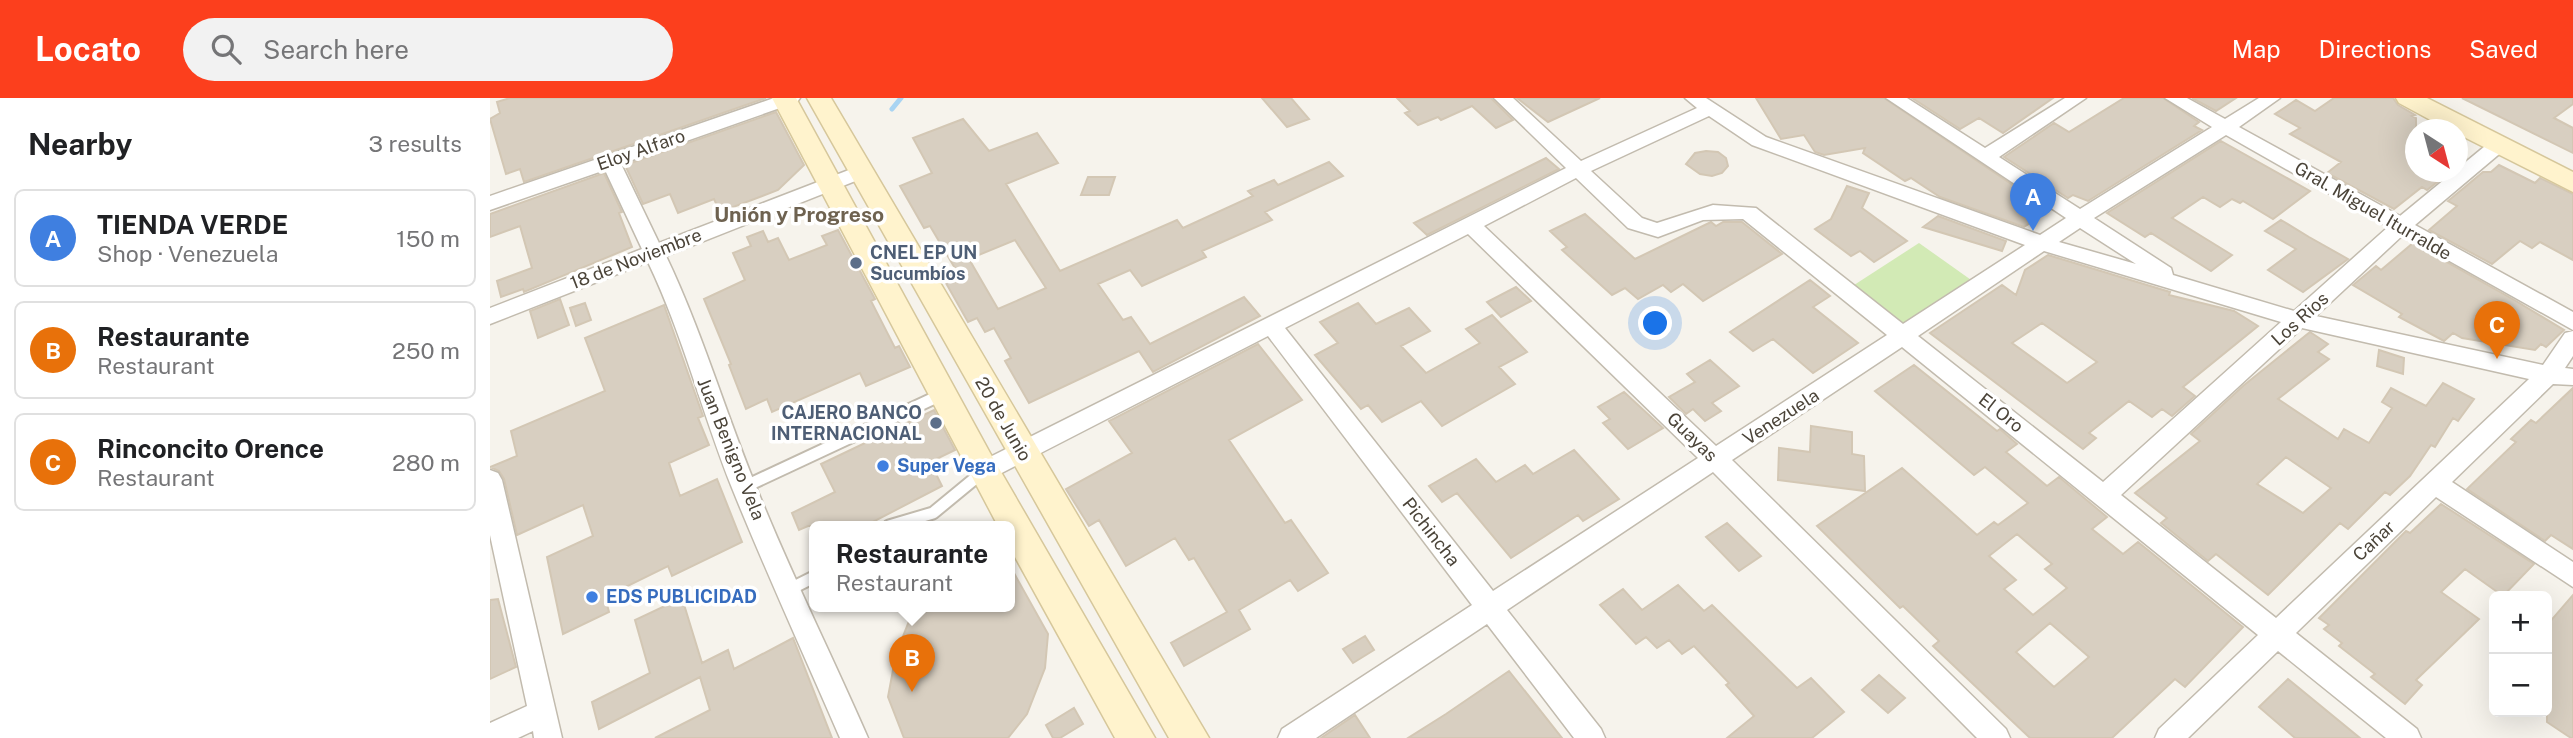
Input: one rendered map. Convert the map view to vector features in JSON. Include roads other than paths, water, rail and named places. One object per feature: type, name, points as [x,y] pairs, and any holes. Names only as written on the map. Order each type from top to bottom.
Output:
[{"type":"street","name":"20 de Junio","points":[[818,98],[1190,738]]},
{"type":"street","points":[[1503,98],[1577,170]]},
{"type":"street","points":[[1895,98],[2082,217],[2181,285]]},
{"type":"street","points":[[1985,156],[2077,98]]},
{"type":"street","name":"Gral. Miguel Iturralde","points":[[2174,98],[2573,322]]},
{"type":"street","name":"Venezuela","points":[[1292,738],[2082,217],[2271,98]]},
{"type":"street","points":[[2408,98],[2573,183]]},
{"type":"street","points":[[2444,98],[2573,163]]},
{"type":"street","points":[[787,99],[828,183],[1012,521]]},
{"type":"street","name":"Eloy Alfaro","points":[[490,203],[787,99]]},
{"type":"street","points":[[984,471],[1023,454],[1701,104],[1759,141],[2043,244],[2299,320],[2548,375],[2573,377]]},
{"type":"street","name":"Los Rios","points":[[2105,495],[2400,227],[2497,146]]},
{"type":"street","name":"Juan Benigno Vela","points":[[610,161],[681,309],[697,363],[744,487],[854,738]]},
{"type":"street","name":"El Oro","points":[[1577,170],[1635,223],[1658,230],[1702,211],[1734,209],[1749,213],[2407,738]]},
{"type":"street","name":"18 de Noviembre","points":[[490,316],[861,172]]},
{"type":"street","name":"Guayas","points":[[1470,224],[1716,460],[1996,738]]},
{"type":"street","name":"Pichincha","points":[[1272,326],[1591,738]]},
{"type":"street","name":"Cañar","points":[[2169,738],[2548,375],[2573,339]]},
{"type":"street","points":[[490,480],[545,725],[490,737]]},
{"type":"street","points":[[2436,484],[2573,576]]},
{"type":"street","points":[[1015,525],[1136,738]]},
{"type":"lane","points":[[744,487],[943,394]]},
{"type":"lane","points":[[906,521],[933,513],[984,471]]},
{"type":"lane","points":[[930,521],[933,513]]},
{"type":"lane","points":[[790,589],[809,580]]},
{"type":"waterway","points":[[892,109],[901,98]]},
{"type":"place","name":"TIENDA VERDE","points":[[2033,231]]},
{"type":"place","name":"CNEL EP UN Sucumbíos","points":[[856,263]]},
{"type":"place","name":"Rinconcito Orence","points":[[2497,359]]},
{"type":"place","name":"CAJERO BANCO INTERNACIONAL","points":[[936,423]]},
{"type":"place","name":"Super Vega","points":[[883,466]]},
{"type":"place","name":"EDS PUBLICIDAD","points":[[592,597]]},
{"type":"place","name":"Restaurante","points":[[912,692]]},
{"type":"district","name":"Unión y Progreso","points":[[799,215]]}]
